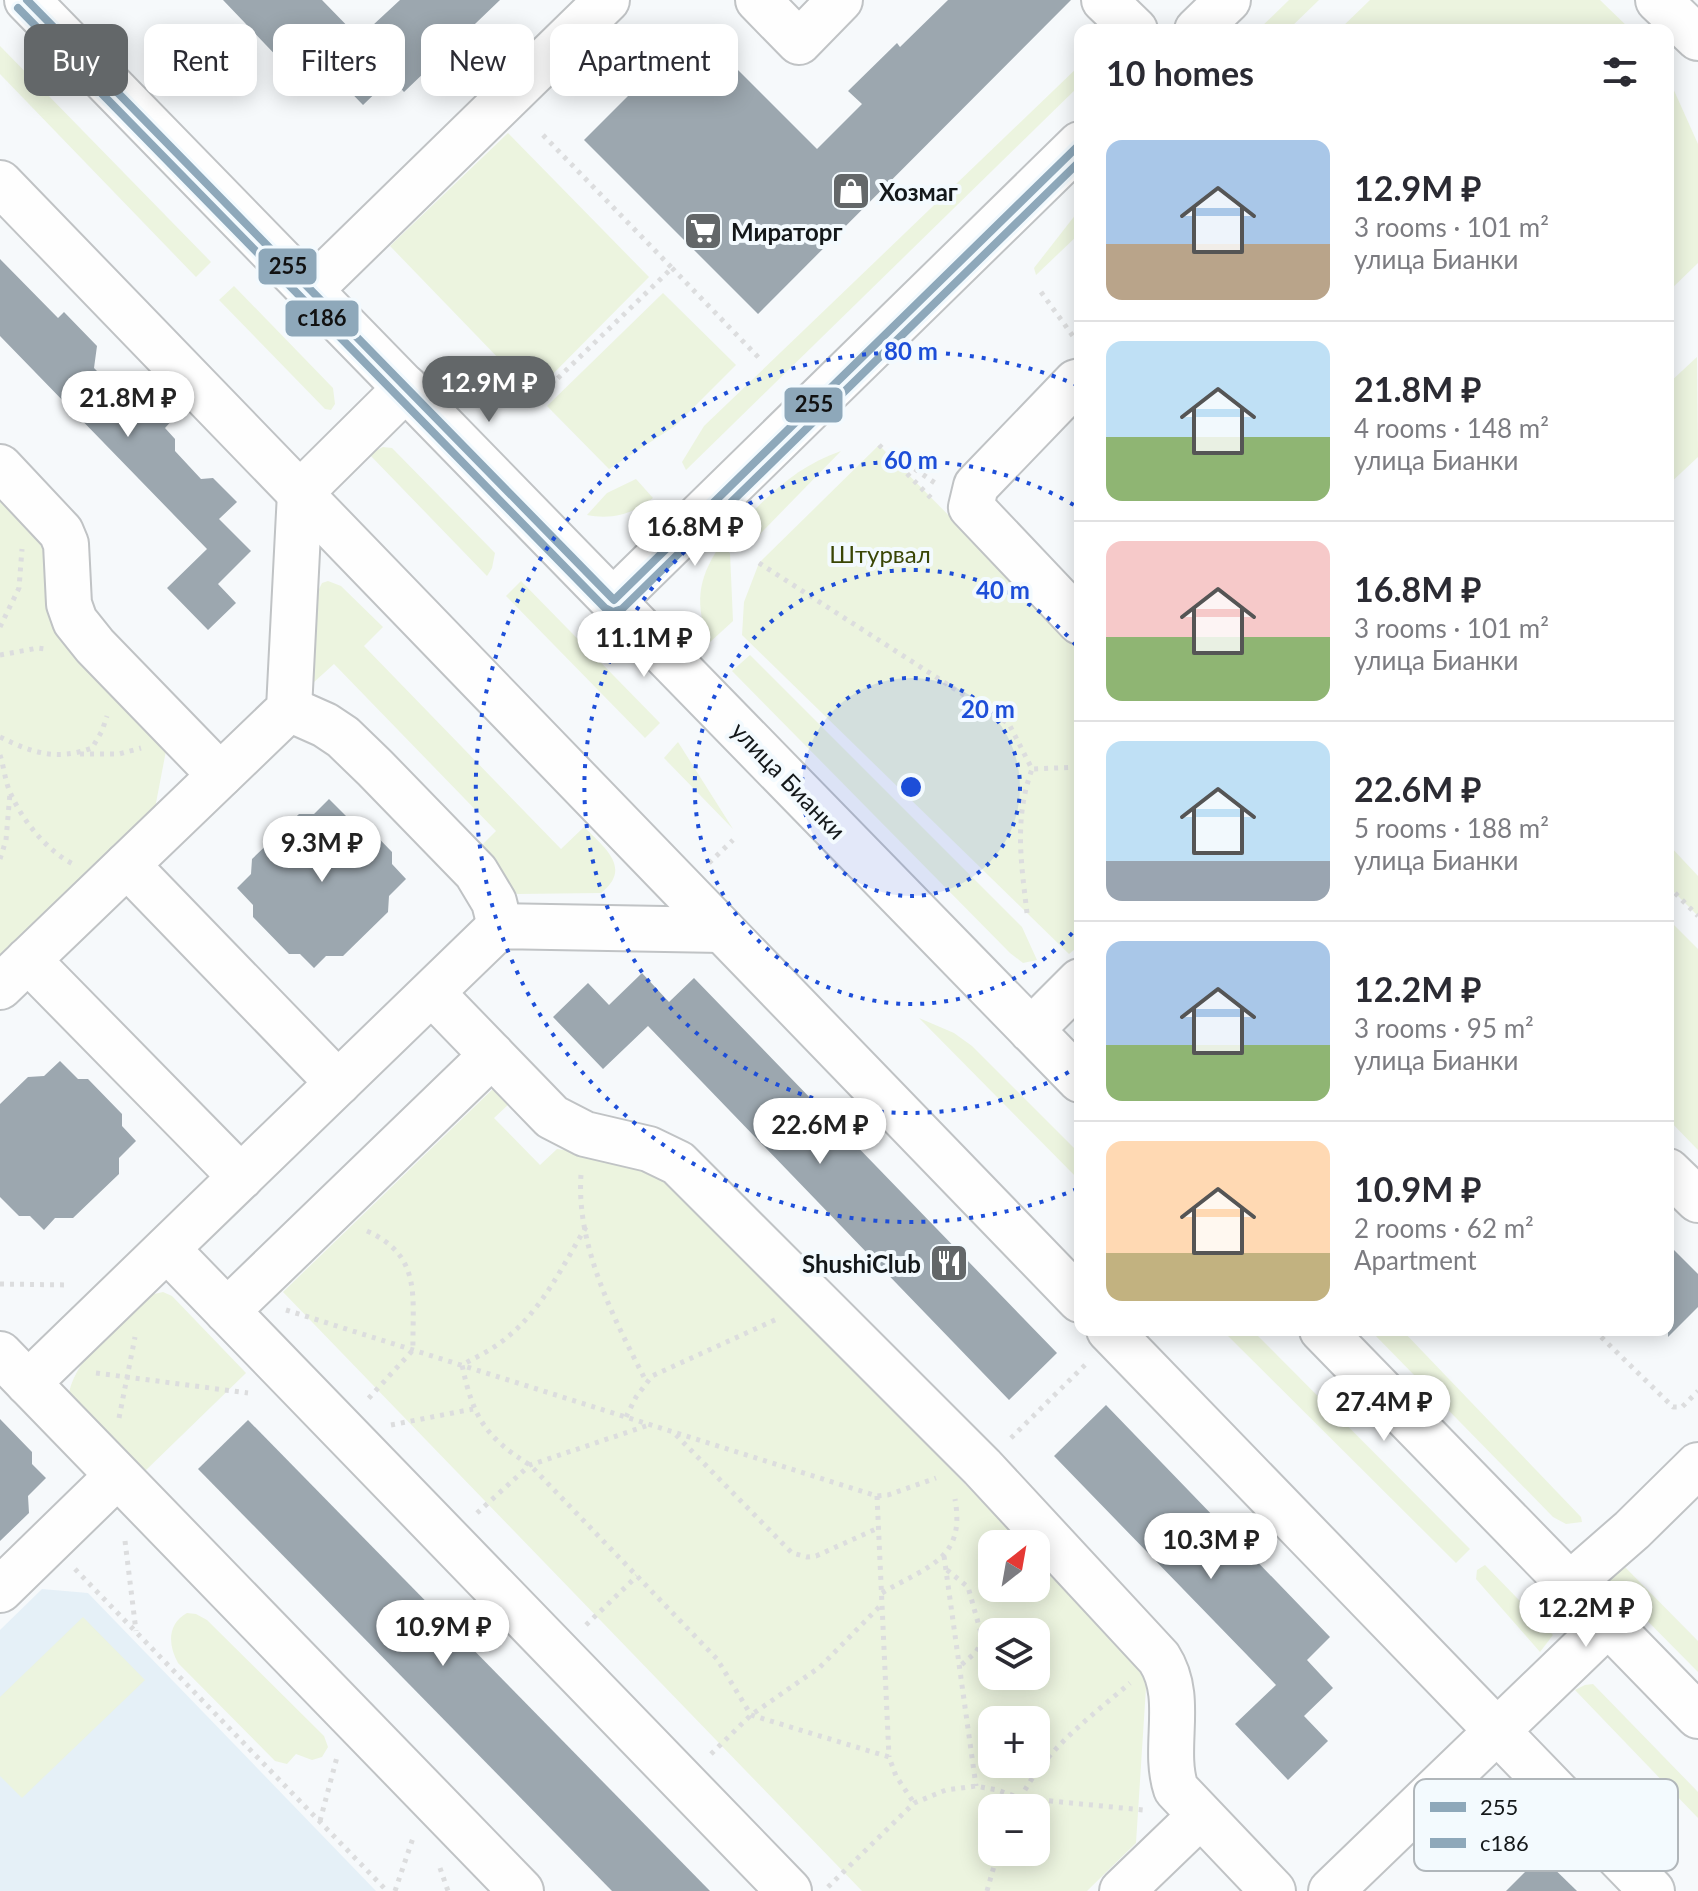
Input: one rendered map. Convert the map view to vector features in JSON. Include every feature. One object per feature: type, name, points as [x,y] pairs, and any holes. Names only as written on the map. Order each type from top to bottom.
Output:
[{"type":"street","name":"улица Бианки","points":[[27,0],[1074,1074]]},
{"type":"street","points":[[310,290],[607,0]]},
{"type":"street","points":[[758,0],[799,42],[840,0]]},
{"type":"street","points":[[1104,0],[1129,24]]},
{"type":"street","points":[[1203,24],[1228,0]]},
{"type":"street","points":[[1658,0],[1698,38]]},
{"type":"street","points":[[614,600],[1074,150]]},
{"type":"street","points":[[0,183],[1074,1294]]},
{"type":"street","points":[[1074,384],[976,486],[971,507],[1074,616]]},
{"type":"street","points":[[241,1177],[14,974],[289,709],[300,493],[406,388]]},
{"type":"street","points":[[0,467],[61,532],[66,544],[67,589],[75,621],[95,646],[220,775]]},
{"type":"street","points":[[289,709],[308,716],[343,737],[375,768],[476,872],[494,902],[500,926]]},
{"type":"street","points":[[121,870],[338,1083]]},
{"type":"street","points":[[521,1891],[14,1368],[167,1249],[500,926],[722,930]]},
{"type":"street","points":[[1031,1030],[1074,987]]},
{"type":"street","points":[[432,993],[552,1117],[585,1134],[649,1149],[678,1163],[816,1301],[968,1478],[1159,1658],[1170,1680],[1173,1697],[1173,1780],[1184,1800],[1273,1891]]},
{"type":"street","points":[[227,1311],[492,1055]]},
{"type":"street","points":[[1674,1177],[1698,1200]]},
{"type":"street","points":[[167,1249],[789,1891]]},
{"type":"street","points":[[1122,1336],[1544,1779]]},
{"type":"street","points":[[1328,1336],[1698,1716]]},
{"type":"street","points":[[1569,1585],[1632,1530],[1698,1465]]},
{"type":"street","points":[[0,1590],[117,1476]]},
{"type":"street","points":[[1447,1779],[1608,1624]]},
{"type":"street","points":[[1331,1891],[1414,1811]]},
{"type":"street","points":[[1122,1891],[1200,1816]]},
{"type":"street","points":[[1633,1871],[1652,1891]]},
{"type":"path","points":[[542,134],[761,360]]},
{"type":"path","points":[[529,406],[672,268]]},
{"type":"path","points":[[1041,292],[1074,338]]},
{"type":"path","points":[[879,445],[971,507]]},
{"type":"path","points":[[0,627],[19,588],[22,546],[40,509]]},
{"type":"path","points":[[759,563],[1009,724],[1032,769],[1023,795],[1019,839],[1027,913]]},
{"type":"path","points":[[0,655],[49,649]]},
{"type":"path","points":[[75,754],[92,748],[102,731],[108,705]]},
{"type":"path","points":[[0,737],[39,753],[60,756],[119,754],[179,732]]},
{"type":"path","points":[[0,755],[10,792],[49,848],[82,869],[121,870]]},
{"type":"path","points":[[1032,769],[1074,767]]},
{"type":"path","points":[[0,859],[6,840],[10,792]]},
{"type":"path","points":[[1674,892],[1698,916]]},
{"type":"path","points":[[585,1134],[581,1183],[586,1227],[600,1280],[619,1329],[646,1381]]},
{"type":"path","points":[[324,1217],[387,1241],[403,1257],[410,1273],[413,1350]]},
{"type":"path","points":[[462,1365],[504,1340],[526,1320],[544,1298],[586,1227]]},
{"type":"path","points":[[0,1284],[79,1286]]},
{"type":"path","points":[[626,1417],[646,1381],[662,1371],[816,1301]]},
{"type":"path","points":[[277,1307],[877,1496],[938,1478]]},
{"type":"path","points":[[117,1428],[137,1324]]},
{"type":"path","points":[[881,1593],[944,1556],[958,1533],[958,1517],[968,1478],[1120,1336]]},
{"type":"path","points":[[1600,1336],[1673,1407],[1682,1407],[1698,1391]]},
{"type":"path","points":[[462,1365],[473,1409],[491,1436],[530,1465],[717,1659],[751,1715],[889,1757]]},
{"type":"path","points":[[84,1371],[258,1394]]},
{"type":"path","points":[[347,1434],[473,1409]]},
{"type":"path","points":[[530,1465],[649,1425]]},
{"type":"path","points":[[674,1433],[792,1553],[816,1556],[878,1528]]},
{"type":"path","points":[[117,1476],[136,1632]]},
{"type":"path","points":[[877,1496],[889,1757],[896,1776],[914,1803]]},
{"type":"path","points":[[50,1542],[387,1891]]},
{"type":"path","points":[[944,1556],[976,1786]]},
{"type":"path","points":[[946,1569],[968,1587],[981,1633],[976,1652],[959,1667]]},
{"type":"path","points":[[751,1715],[820,1667],[882,1604]]},
{"type":"path","points":[[1023,1794],[1061,1742],[1159,1658]]},
{"type":"path","points":[[320,1821],[349,1714]]},
{"type":"path","points":[[824,1891],[914,1803],[946,1790],[976,1786],[1005,1794]]},
{"type":"path","points":[[1050,1801],[1200,1816]]},
{"type":"path","points":[[395,1891],[417,1828]]},
{"type":"path","points":[[987,1891],[994,1866]]},
{"type":"shaded area","points":[[42,1589],[88,1593],[376,1891],[0,1891],[0,1630]]},
{"type":"green space","points":[[1289,0],[1319,0],[1294,24],[1264,24]]},
{"type":"green space","points":[[1370,0],[1600,0],[1625,24],[1345,24]]},
{"type":"green space","points":[[0,46],[24,71],[24,96],[49,96],[211,262],[196,277],[0,74]]},
{"type":"green space","points":[[1074,71],[1074,91],[686,470],[682,462],[704,426]]},
{"type":"green space","points":[[1674,90],[1698,144],[1698,263],[1674,286]]},
{"type":"green space","points":[[508,133],[649,277],[533,394],[390,246]]},
{"type":"green space","points":[[1074,217],[1074,239],[1036,275],[1034,268]]},
{"type":"green space","points":[[234,286],[333,388],[335,404],[331,410],[325,409],[219,300]]},
{"type":"green space","points":[[663,293],[736,365],[675,426],[609,469],[547,406]]},
{"type":"green space","points":[[1697,357],[1698,457],[1674,479],[1674,378]]},
{"type":"green space","name":"Штурвал","points":[[879,445],[1074,642],[1074,950],[1069,954],[742,635],[744,602],[759,563]]},
{"type":"green space","points":[[383,447],[392,448],[495,553],[487,576],[369,454]]},
{"type":"green space","points":[[841,451],[759,535],[742,523],[787,480]]},
{"type":"green space","points":[[636,479],[653,498],[646,504],[613,516],[587,515],[607,493]]},
{"type":"green space","points":[[0,483],[51,535],[53,604],[169,735],[152,824],[0,977]]},
{"type":"green space","points":[[719,547],[730,553],[733,621],[709,643],[700,593],[706,571]]},
{"type":"green space","points":[[328,581],[341,586],[383,627],[364,646],[561,849],[584,827],[607,850],[615,866],[615,875],[601,893],[517,894],[476,851],[496,831],[334,664],[313,683],[316,595],[322,583]]},
{"type":"green space","points":[[521,581],[660,723],[645,738],[506,596]]},
{"type":"green space","points":[[750,655],[1022,927],[1037,960],[1023,963],[1010,953],[732,671]]},
{"type":"green space","points":[[678,742],[733,829],[664,758]]},
{"type":"green space","points":[[1674,850],[1698,876],[1698,916],[1674,892]]},
{"type":"green space","points":[[1674,925],[1698,949],[1698,1150],[1674,1125]]},
{"type":"green space","points":[[919,1018],[954,1033],[972,1046],[1074,1148],[1074,1175]]},
{"type":"green space","points":[[496,1086],[511,1102],[494,1118],[540,1165],[557,1149],[654,1163],[1009,1530],[978,1530],[978,1602],[1050,1602],[1050,1572],[1147,1672],[1136,1843],[1087,1891],[862,1891],[283,1292]]},
{"type":"green space","points":[[163,1292],[172,1296],[246,1373],[145,1471],[69,1393],[81,1365],[102,1340],[150,1295]]},
{"type":"green space","points":[[1228,1336],[1258,1336],[1470,1549],[1456,1563]]},
{"type":"green space","points":[[1376,1336],[1408,1336],[1581,1517],[1582,1522],[1566,1524],[1553,1517]]},
{"type":"green space","points":[[1615,1557],[1698,1641],[1698,1672],[1606,1579]]},
{"type":"green space","points":[[1485,1565],[1553,1635],[1540,1652],[1476,1579],[1477,1570]]},
{"type":"green space","points":[[187,1613],[207,1620],[324,1736],[328,1747],[322,1757],[312,1760],[296,1754],[287,1764],[275,1761],[178,1663],[172,1649],[171,1635],[176,1623]]},
{"type":"green space","points":[[83,1617],[145,1680],[22,1798],[0,1776],[0,1697]]},
{"type":"green space","points":[[1593,1684],[1698,1792],[1698,1818],[1678,1797],[1678,1779],[1661,1779],[1575,1690]]},
{"type":"building","points":[[223,0],[322,0],[345,24],[273,24],[273,52],[257,36],[257,24],[246,24]]},
{"type":"building","points":[[400,0],[500,0],[475,24],[421,24],[421,76],[405,91],[405,24],[374,24]]},
{"type":"building","points":[[948,0],[1071,0],[758,314],[584,140],[628,96],[738,96],[738,70],[817,149],[862,104],[848,91],[897,43],[900,47]]},
{"type":"building","points":[[354,96],[372,96],[363,105]]},
{"type":"building","points":[[0,259],[58,318],[64,312],[97,346],[94,368],[113,387],[124,386],[136,399],[147,388],[175,417],[165,428],[175,439],[175,451],[201,479],[213,478],[237,502],[219,519],[251,551],[218,584],[236,603],[208,630],[167,588],[207,549],[0,336]]},
{"type":"building","points":[[329,799],[347,817],[358,817],[392,852],[392,864],[406,879],[389,896],[388,912],[343,956],[326,956],[314,968],[300,954],[289,954],[253,917],[253,905],[237,888],[251,874],[252,859],[299,814],[314,814]]},
{"type":"building","points":[[642,973],[669,1002],[694,978],[1057,1353],[1009,1400],[648,1026],[603,1069],[553,1017],[588,983],[609,1005]]},
{"type":"building","points":[[60,1061],[78,1079],[88,1079],[122,1114],[122,1126],[136,1141],[119,1158],[119,1174],[73,1218],[55,1218],[44,1230],[30,1216],[19,1216],[0,1197],[0,1104],[28,1077],[44,1076]]},
{"type":"building","points":[[1674,1250],[1698,1274],[1698,1307],[1674,1331]]},
{"type":"building","points":[[1106,1405],[1330,1637],[1307,1660],[1333,1688],[1304,1716],[1328,1741],[1288,1780],[1235,1724],[1276,1685],[1054,1456]]},
{"type":"building","points":[[0,1419],[32,1452],[32,1464],[46,1478],[28,1496],[29,1513],[0,1541]]},
{"type":"building","points":[[248,1420],[710,1891],[612,1891],[198,1469]]},
{"type":"building","points":[[1526,1871],[1556,1871],[1577,1891],[1506,1891]]},
{"type":"transit line","name":"255","points":[[27,0],[614,600],[1074,150]]},
{"type":"transit line","name":"с186","points":[[18,8],[605,608],[613,612],[622,609],[1074,167]]},
{"type":"place","name":"Хозмаг","points":[[851,191]]},
{"type":"place","name":"Мираторг","points":[[703,231]]},
{"type":"place","name":"ShushiClub","points":[[949,1263]]}]
